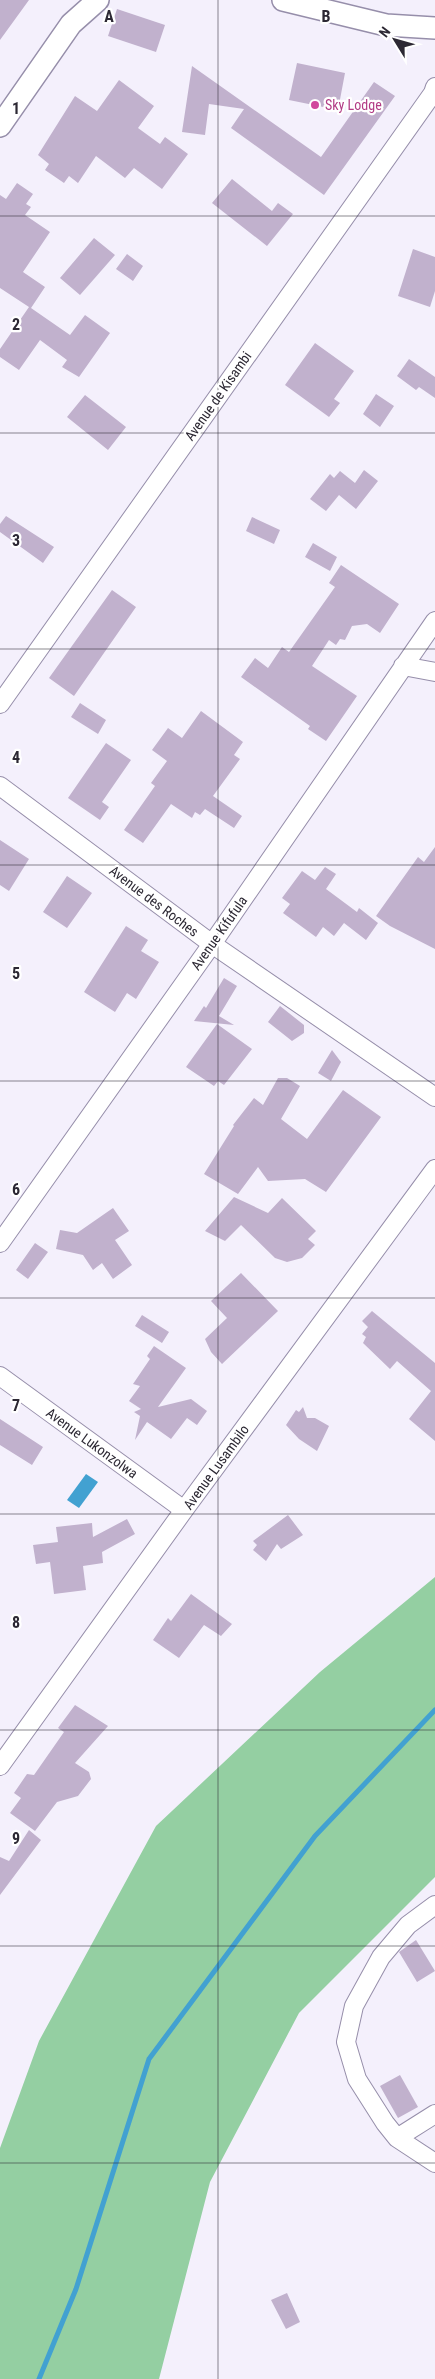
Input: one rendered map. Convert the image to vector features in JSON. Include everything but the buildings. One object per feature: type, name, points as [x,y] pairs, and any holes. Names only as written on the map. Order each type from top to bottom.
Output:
[{"type":"street","points":[[0,126],[71,24],[98,0]]},
{"type":"street","points":[[283,0],[386,24],[435,28]]},
{"type":"street","name":"Avenue de Kisambi","points":[[0,704],[433,93],[435,87]]},
{"type":"street","name":"Avenue Kifufula","points":[[0,1243],[212,944],[435,621]]},
{"type":"street","points":[[403,666],[435,672]]},
{"type":"street","name":"Avenue des Roches","points":[[0,786],[212,944],[435,1097]]},
{"type":"street","name":"Avenue Lusambilo","points":[[0,1766],[184,1510],[435,1169]]},
{"type":"street","name":"Avenue Lukonzolwa","points":[[0,1376],[184,1510]]},
{"type":"street","points":[[435,1905],[408,1925],[381,1957],[354,2006],[346,2042],[357,2079],[397,2138],[435,2163]]},
{"type":"street","points":[[397,2138],[435,2114]]},
{"type":"green space","points":[[435,1577],[435,1877],[299,2013],[210,2182],[159,2379],[0,2379],[0,2148],[39,2041],[156,1826],[320,1672]]},
{"type":"water","points":[[86,1474],[98,1482],[79,1508],[67,1500]]},
{"type":"waterway","points":[[39,2379],[76,2289],[149,2059],[315,1836],[435,1710]]},
{"type":"place","name":"Sky Lodge","points":[[315,105]]}]
